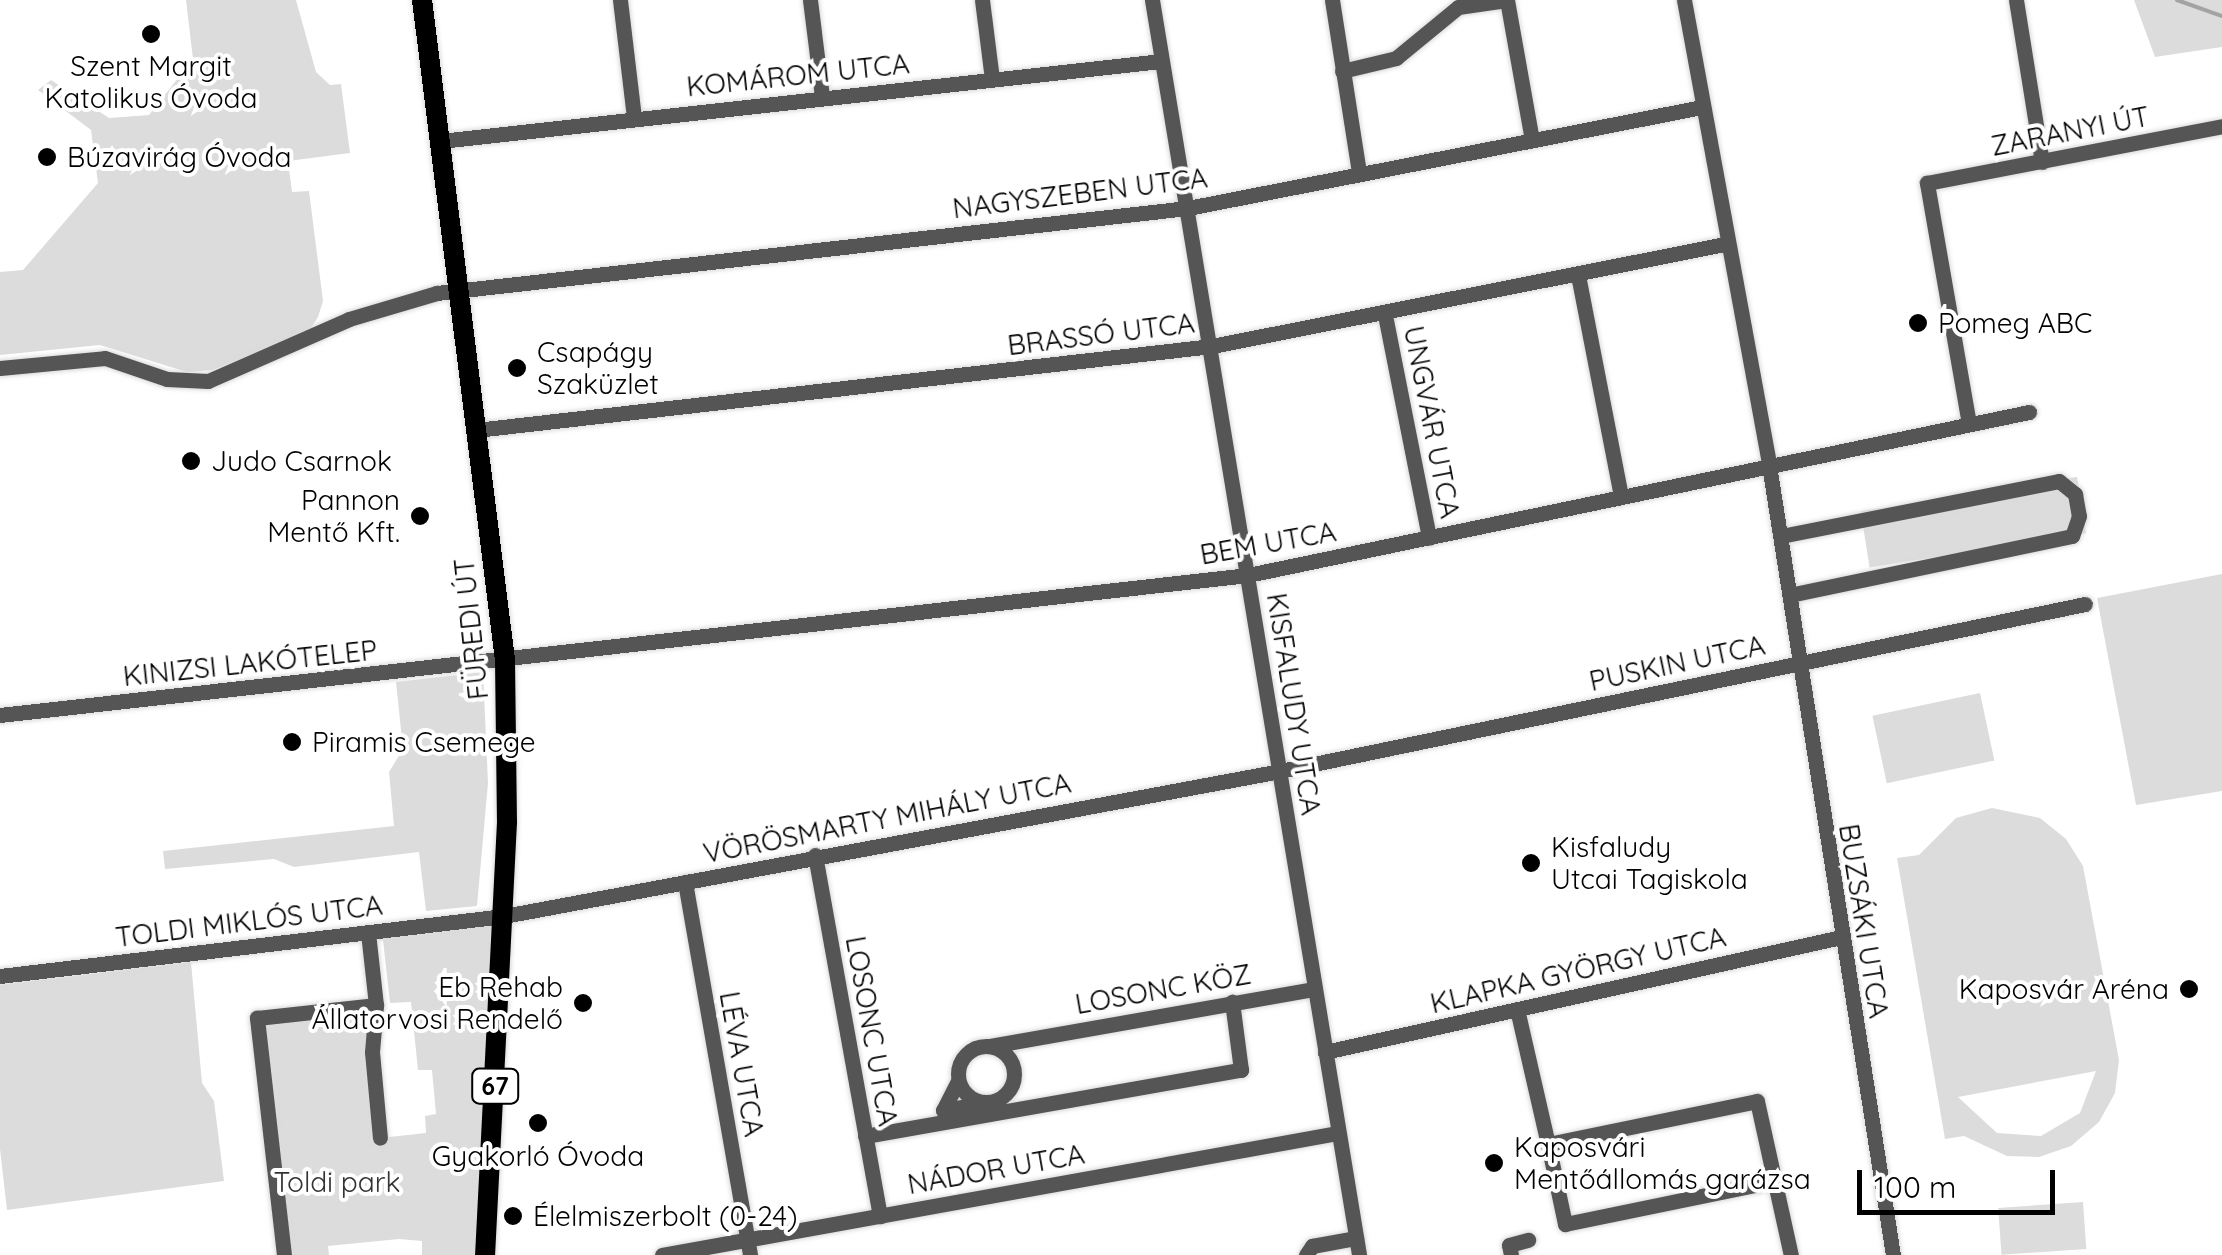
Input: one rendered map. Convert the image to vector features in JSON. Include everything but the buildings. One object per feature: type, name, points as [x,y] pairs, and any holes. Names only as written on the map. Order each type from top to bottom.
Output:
[{"type":"main road","name":"FÜREDI ÚT","points":[[422,0],[505,660],[504,916],[485,1255]]},
{"type":"street","points":[[620,0],[634,118]]},
{"type":"street","points":[[810,0],[822,97]]},
{"type":"street","points":[[982,0],[992,79]]},
{"type":"street","name":"KISFALUDY UTCA","points":[[1152,0],[1358,1246]]},
{"type":"street","points":[[1332,0],[1359,172]]},
{"type":"street","points":[[1342,70],[1396,58],[1458,8],[1508,0],[1532,140]]},
{"type":"street","name":"BUZSÁKI UTCA","points":[[1684,0],[1781,536],[1893,1255]]},
{"type":"street","points":[[2016,0],[2042,162]]},
{"type":"street","name":"KOMÁROM UTCA","points":[[441,141],[1161,62]]},
{"type":"street","name":"NAGYSZEBEN UTCA","points":[[458,290],[1188,208],[1702,108]]},
{"type":"street","name":"ZARANYI ÚT","points":[[1969,424],[1927,183],[2222,126]]},
{"type":"street","name":"BRASSÓ UTCA","points":[[476,430],[1212,346],[1385,315],[1726,244]]},
{"type":"street","points":[[1578,275],[1622,496]]},
{"type":"street","points":[[0,368],[105,358],[167,379],[208,380],[396,302],[458,290]]},
{"type":"street","name":"UNGVÁR UTCA","points":[[1385,315],[1429,538]]},
{"type":"street","name":"BEM UTCA","points":[[505,660],[1248,575],[2029,412]]},
{"type":"street","points":[[1781,536],[2059,480],[2075,494],[2080,516],[2072,536],[1790,595]]},
{"type":"street","name":"PUSKIN UTCA","points":[[1280,771],[2085,604]]},
{"type":"street","name":"KINIZSI LAKÓTELEP","points":[[0,715],[505,660]]},
{"type":"street","name":"VÖRÖSMARTY MIHÁLY UTCA","points":[[504,916],[1280,771]]},
{"type":"street","name":"LOSONC UTCA","points":[[815,855],[880,1216]]},
{"type":"street","name":"LÉVA UTCA","points":[[685,882],[748,1247]]},
{"type":"street","name":"TOLDI MIKLÓS UTCA","points":[[0,976],[504,916]]},
{"type":"street","points":[[368,933],[376,1005],[372,1052],[380,1138]]},
{"type":"street","name":"KLAPKA GYÖRGY UTCA","points":[[1325,1052],[1841,938]]},
{"type":"street","name":"LOSONC KÖZ","points":[[990,1046],[1314,989]]},
{"type":"street","points":[[942,1118],[1017,1096],[1242,1070],[1232,1002]]},
{"type":"street","points":[[284,1255],[258,1018],[376,1005]]},
{"type":"street","points":[[1517,1009],[1565,1224],[1774,1181]]},
{"type":"street","points":[[1017,1096],[1012,1062],[1020,1039]]},
{"type":"street","points":[[942,1118],[966,1054],[990,1046],[1012,1062]]},
{"type":"street","points":[[958,1081],[968,1097],[991,1102]]},
{"type":"street","points":[[865,1136],[1017,1096]]},
{"type":"street","points":[[1548,1144],[1757,1101],[1791,1255]]},
{"type":"street","name":"NÁDOR UTCA","points":[[662,1255],[748,1247],[880,1216],[1338,1133]]},
{"type":"street","points":[[1511,1255],[1509,1245],[1528,1240]]},
{"type":"street","points":[[1306,1255],[1312,1246],[1358,1246]]},
{"type":"green space","points":[[186,0],[296,0],[316,72],[330,85],[341,84],[350,153],[288,161],[292,192],[309,191],[323,301],[318,317],[309,331],[213,370],[187,372],[100,345],[0,355],[0,272],[23,270],[98,183],[91,130],[38,90],[51,80],[109,118],[149,115],[193,59]]},
{"type":"green space","points":[[2134,0],[2222,0],[2222,47],[2155,57]]},
{"type":"green space","points":[[2077,477],[2086,533],[1870,568],[1861,511]]},
{"type":"green space","points":[[2222,574],[2222,791],[2136,805],[2097,598]]},
{"type":"green space","points":[[483,672],[488,783],[477,906],[426,911],[419,852],[294,867],[274,859],[165,869],[163,851],[394,826],[389,772],[403,749],[396,682]]},
{"type":"green space","points":[[1980,693],[1994,760],[1887,783],[1872,716]]},
{"type":"green space","points":[[1992,808],[2040,818],[2066,839],[2083,866],[2119,1060],[2115,1093],[2099,1122],[2071,1146],[2039,1157],[2007,1156],[1964,1136],[1945,1139],[1897,858],[1919,855],[1956,818]],"holes":[[[2096,1071],[2080,1113],[2041,1136],[1997,1133],[1958,1097]]]},
{"type":"green space","name":"Toldi park","points":[[504,916],[485,1255],[422,1255],[422,1241],[399,1239],[328,1246],[329,1255],[284,1255],[257,1018],[376,1005],[381,1138],[426,1133],[425,1116],[436,1114],[432,1070],[418,1070],[411,1002],[390,1003],[382,931]]},
{"type":"green space","points":[[191,962],[202,1083],[214,1101],[224,1181],[7,1210],[0,1149],[0,985]]},
{"type":"green space","points":[[2083,1202],[2086,1249],[2001,1255],[1998,1208]]},
{"type":"waterway","points":[[2177,0],[2222,16]]},
{"type":"place","name":"Szent Margit Katolikus Óvoda","points":[[151,34]]},
{"type":"place","name":"Búzavirág Óvoda","points":[[47,157]]},
{"type":"place","name":"Pomeg ABC","points":[[1918,323]]},
{"type":"place","name":"Csapágy Szaküzlet","points":[[517,368]]},
{"type":"place","name":"Judo Csarnok","points":[[191,461]]},
{"type":"place","name":"Pannon Mentő Kft.","points":[[420,516]]},
{"type":"place","name":"Piramis Csemege","points":[[292,742]]},
{"type":"place","name":"Kisfaludy Utcai Tagiskola","points":[[1531,863]]},
{"type":"place","name":"Kaposvár Aréna","points":[[2189,989]]},
{"type":"place","name":"Eb Rehab Állatorvosi Rendelő","points":[[583,1003]]},
{"type":"place","name":"Gyakorló Óvoda","points":[[538,1123]]},
{"type":"place","name":"Kaposvári Mentőállomás garázsa","points":[[1494,1163]]},
{"type":"place","name":"Élelmiszerbolt (0-24)","points":[[513,1216]]}]
